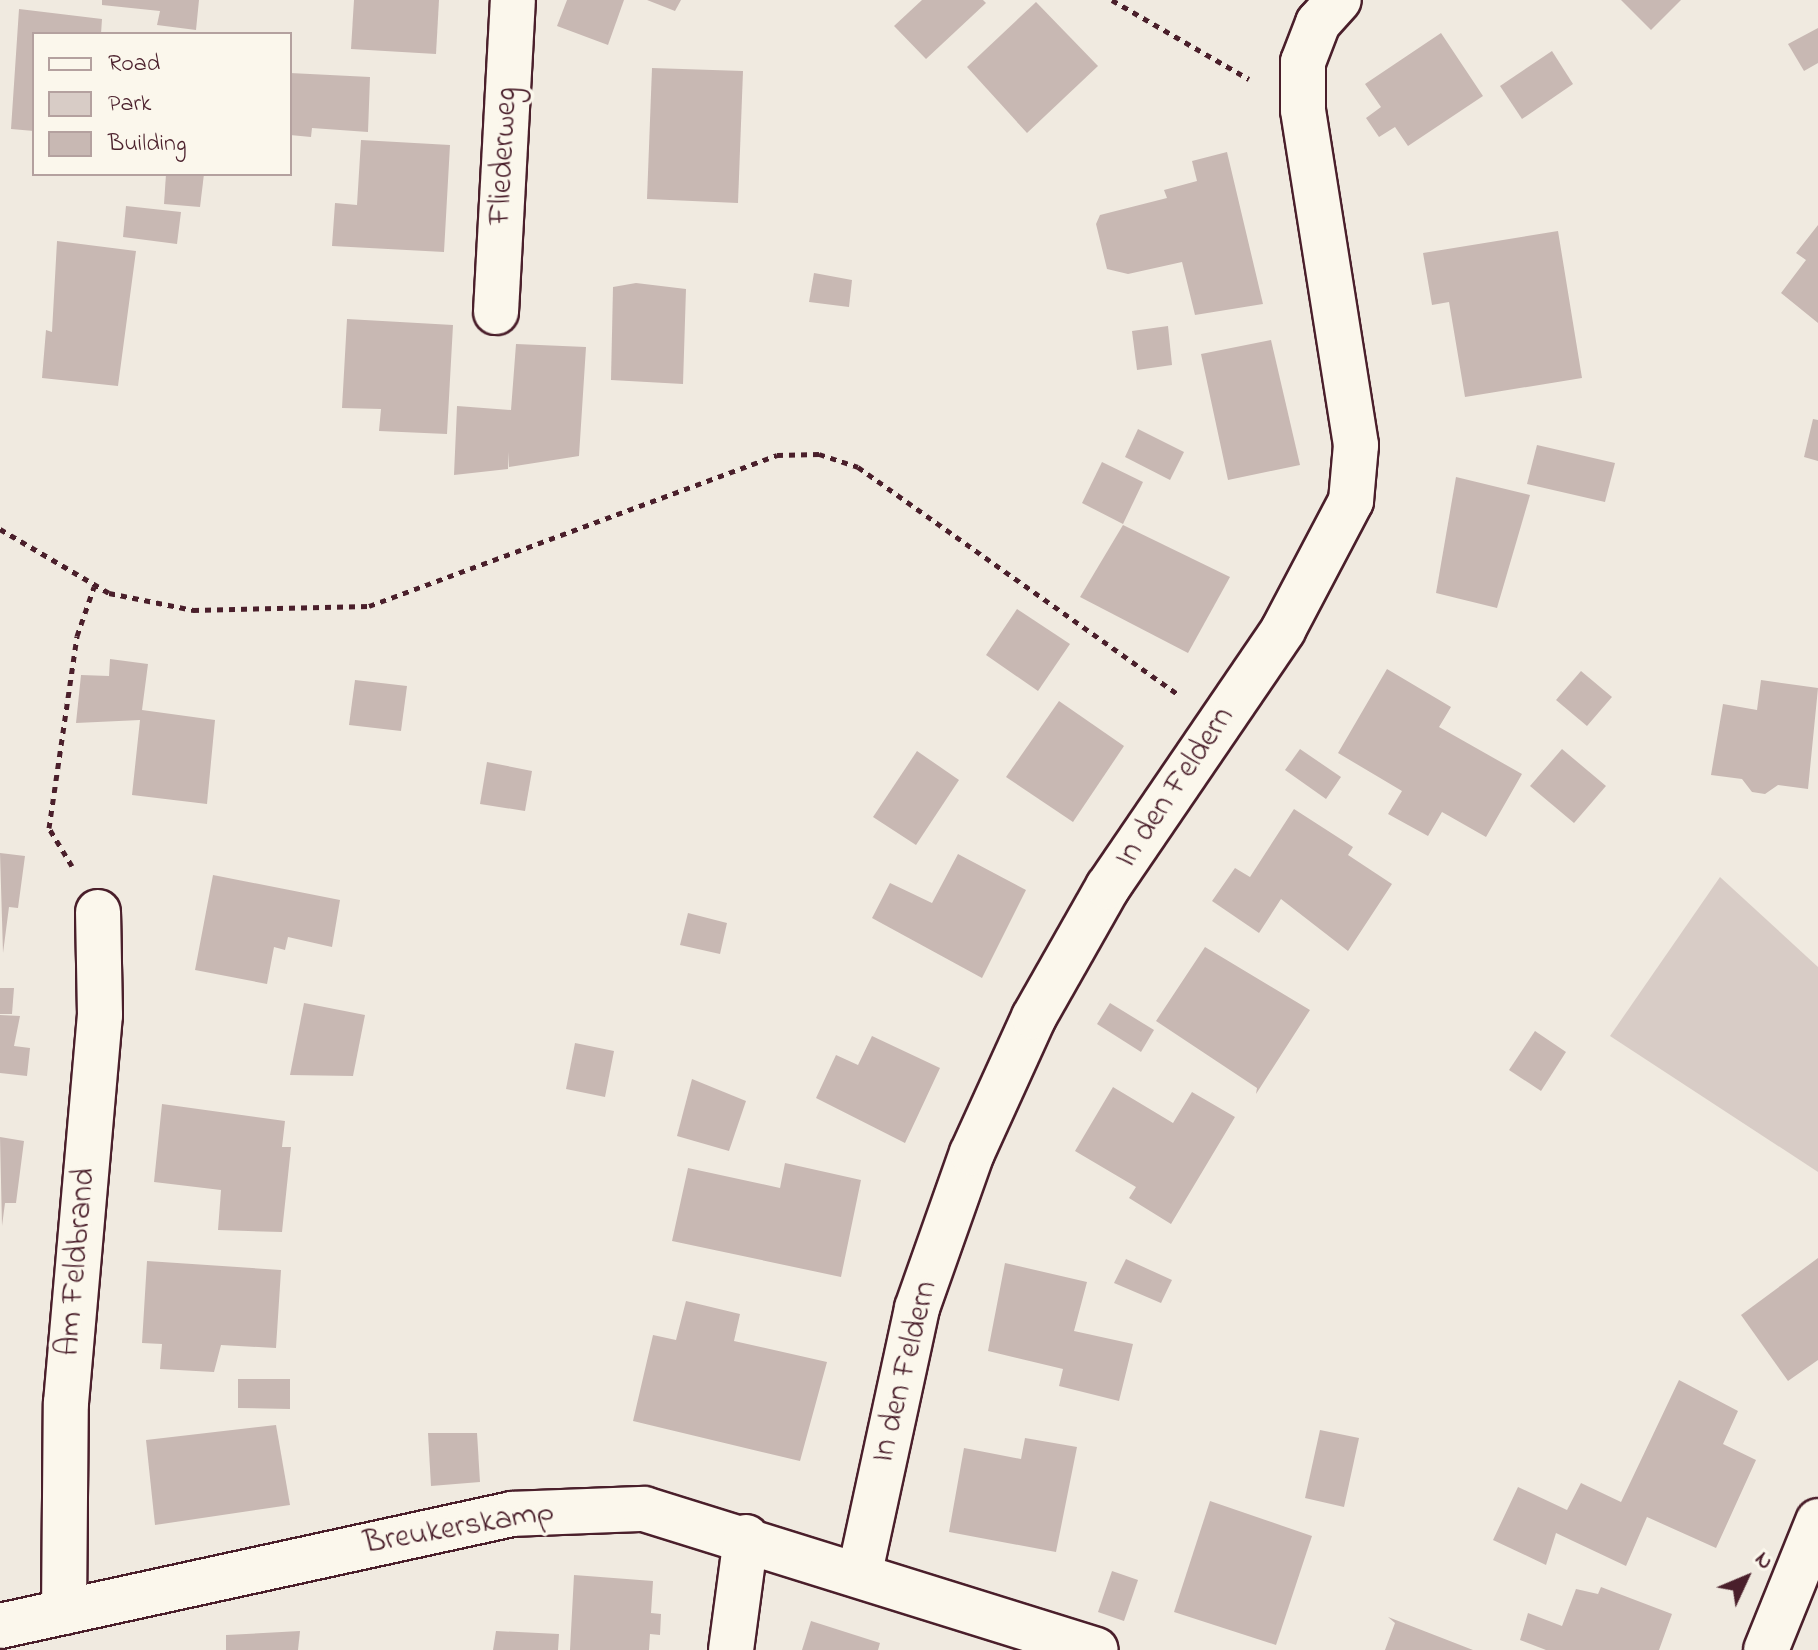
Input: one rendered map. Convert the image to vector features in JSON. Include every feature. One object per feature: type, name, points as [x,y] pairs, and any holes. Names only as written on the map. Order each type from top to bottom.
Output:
[{"type":"street","name":"Fliederweg","points":[[496,312],[513,0]]},
{"type":"street","name":"In den Feldern","points":[[860,1572],[917,1308],[972,1153],[1034,1017],[1108,887],[1283,630],[1351,501],[1356,445],[1303,110],[1303,62],[1318,23],[1339,0]]},
{"type":"street","name":"Am Feldbrand","points":[[64,1612],[66,1403],[100,1015],[98,912]]},
{"type":"street","name":"Breukerskamp","points":[[0,1626],[512,1514],[644,1509],[860,1572],[1096,1650]]},
{"type":"street","points":[[1766,1650],[1818,1521]]},
{"type":"street","points":[[731,1650],[746,1537]]},
{"type":"path","points":[[1112,0],[1303,110]]},
{"type":"path","points":[[0,529],[94,587],[193,610],[369,606],[777,455],[819,454],[858,467],[1220,723]]},
{"type":"path","points":[[94,587],[77,636],[49,828],[98,912]]},
{"type":"green space","points":[[1720,877],[1818,967],[1818,1172],[1610,1036]]},
{"type":"building","points":[[102,0],[199,0],[196,30],[157,25],[160,11],[102,5]]},
{"type":"building","points":[[354,0],[439,0],[436,54],[351,49]]},
{"type":"building","points":[[567,0],[624,0],[608,45],[557,26]]},
{"type":"building","points":[[647,0],[681,0],[675,11]]},
{"type":"building","points":[[922,0],[983,0],[986,3],[926,59],[894,26]]},
{"type":"building","points":[[1621,0],[1681,0],[1651,30]]},
{"type":"building","points":[[1036,2],[1098,66],[1027,133],[967,67]]},
{"type":"building","points":[[19,9],[102,19],[101,32],[32,32],[32,131],[11,129]]},
{"type":"building","points":[[1818,28],[1818,63],[1804,71],[1788,44]]},
{"type":"building","points":[[1441,33],[1483,96],[1408,146],[1395,127],[1379,137],[1366,118],[1381,107],[1365,84]]},
{"type":"building","points":[[1552,51],[1573,84],[1522,119],[1500,86]]},
{"type":"building","points":[[652,68],[743,71],[738,203],[647,199]]},
{"type":"building","points":[[292,73],[370,77],[368,132],[312,128],[311,137],[292,135]]},
{"type":"building","points":[[361,140],[450,145],[444,252],[332,246],[335,203],[357,205]]},
{"type":"building","points":[[1227,152],[1263,304],[1195,315],[1182,262],[1128,274],[1107,269],[1096,224],[1100,215],[1167,198],[1164,190],[1197,181],[1192,161]]},
{"type":"building","points":[[166,176],[204,176],[200,207],[164,204]]},
{"type":"building","points":[[126,206],[181,212],[177,244],[123,237]]},
{"type":"building","points":[[1818,225],[1818,323],[1781,293],[1806,260],[1796,253]]},
{"type":"building","points":[[1558,231],[1582,378],[1465,397],[1449,302],[1432,305],[1423,253]]},
{"type":"building","points":[[57,241],[136,251],[118,386],[42,378],[46,330],[52,332]]},
{"type":"building","points":[[814,273],[852,280],[849,307],[809,302]]},
{"type":"building","points":[[636,283],[686,289],[683,384],[611,380],[613,287]]},
{"type":"building","points":[[347,319],[453,325],[447,434],[379,431],[381,409],[342,408]]},
{"type":"building","points":[[1168,326],[1172,365],[1137,370],[1132,331]]},
{"type":"building","points":[[1271,340],[1300,465],[1228,480],[1201,354]]},
{"type":"building","points":[[516,344],[586,347],[579,456],[509,467],[509,452],[508,469],[454,475],[457,406],[511,410]]},
{"type":"building","points":[[1813,419],[1818,420],[1818,461],[1804,457]]},
{"type":"building","points":[[1138,429],[1184,452],[1170,480],[1125,457]]},
{"type":"building","points":[[1537,445],[1615,463],[1605,502],[1527,484]]},
{"type":"building","points":[[1102,462],[1143,482],[1123,524],[1082,503]]},
{"type":"building","points":[[1456,477],[1530,495],[1497,608],[1436,593]]},
{"type":"building","points":[[1123,525],[1230,577],[1188,653],[1080,597]]},
{"type":"building","points":[[1017,609],[1070,644],[1038,691],[986,655]]},
{"type":"building","points":[[110,659],[148,664],[142,710],[215,720],[207,804],[132,795],[140,720],[76,723],[81,675],[109,676]]},
{"type":"building","points":[[1387,669],[1451,707],[1439,727],[1522,774],[1486,837],[1442,812],[1428,836],[1388,814],[1402,791],[1338,753]]},
{"type":"building","points":[[1581,671],[1612,697],[1587,726],[1556,700]]},
{"type":"building","points":[[355,680],[407,686],[401,731],[349,725]]},
{"type":"building","points":[[1761,680],[1818,688],[1808,789],[1778,785],[1765,794],[1752,792],[1742,779],[1711,775],[1723,704],[1757,710]]},
{"type":"building","points":[[1059,701],[1124,746],[1073,822],[1006,777]]},
{"type":"building","points":[[1300,749],[1341,777],[1326,799],[1285,770]]},
{"type":"building","points":[[1562,749],[1606,786],[1574,823],[1530,786]]},
{"type":"building","points":[[917,751],[959,780],[916,845],[873,817]]},
{"type":"building","points":[[487,762],[532,771],[525,811],[480,804]]},
{"type":"building","points":[[1294,809],[1353,847],[1348,855],[1392,884],[1348,951],[1281,899],[1259,933],[1212,901],[1235,868],[1250,877]]},
{"type":"building","points":[[0,853],[25,856],[18,908],[9,907],[3,953]]},
{"type":"building","points":[[958,854],[1026,890],[982,978],[872,918],[890,883],[932,903]]},
{"type":"building","points":[[213,875],[340,900],[332,947],[288,937],[285,950],[274,947],[267,984],[195,970]]},
{"type":"building","points":[[688,913],[727,923],[720,954],[680,945]]},
{"type":"building","points":[[1205,947],[1310,1010],[1256,1094],[1257,1088],[1156,1021]]},
{"type":"building","points":[[0,988],[14,988],[12,1014],[0,1014]]},
{"type":"building","points":[[304,1003],[365,1015],[353,1076],[290,1075]]},
{"type":"building","points":[[1110,1003],[1154,1030],[1141,1052],[1097,1024]]},
{"type":"building","points":[[0,1015],[20,1016],[14,1046],[30,1048],[27,1076],[0,1073]]},
{"type":"building","points":[[1535,1031],[1566,1052],[1541,1091],[1509,1070]]},
{"type":"building","points":[[872,1036],[940,1068],[905,1143],[816,1098],[836,1055],[858,1065]]},
{"type":"building","points":[[575,1043],[614,1051],[605,1097],[566,1089]]},
{"type":"building","points":[[692,1079],[746,1101],[729,1151],[677,1136]]},
{"type":"building","points":[[1113,1087],[1173,1123],[1192,1092],[1235,1117],[1171,1224],[1129,1198],[1136,1187],[1075,1151]]},
{"type":"building","points":[[162,1104],[285,1121],[282,1147],[291,1147],[282,1232],[218,1230],[221,1190],[154,1182]]},
{"type":"building","points":[[0,1137],[24,1141],[16,1203],[5,1203],[2,1226]]},
{"type":"building","points":[[785,1163],[861,1180],[841,1277],[672,1241],[688,1168],[780,1188]]},
{"type":"building","points":[[1818,1258],[1818,1360],[1788,1381],[1741,1315]]},
{"type":"building","points":[[1126,1259],[1172,1280],[1161,1303],[1114,1283]]},
{"type":"building","points":[[147,1261],[281,1270],[276,1348],[221,1345],[214,1372],[160,1369],[162,1344],[142,1343]]},
{"type":"building","points":[[1005,1263],[1087,1282],[1074,1331],[1133,1344],[1119,1401],[1059,1386],[1063,1369],[988,1351]]},
{"type":"building","points":[[686,1301],[740,1314],[734,1341],[827,1362],[800,1461],[633,1421],[653,1335],[676,1340]]},
{"type":"building","points":[[238,1379],[290,1379],[290,1409],[238,1408]]},
{"type":"building","points":[[1679,1380],[1738,1411],[1723,1444],[1756,1460],[1716,1548],[1647,1517],[1626,1566],[1556,1533],[1546,1565],[1493,1540],[1518,1487],[1567,1510],[1581,1483],[1621,1502]]},
{"type":"building","points":[[276,1425],[290,1505],[155,1525],[146,1440]]},
{"type":"building","points":[[1320,1430],[1359,1438],[1344,1507],[1305,1498]]},
{"type":"building","points":[[428,1433],[477,1433],[480,1482],[431,1486]]},
{"type":"building","points":[[1025,1438],[1077,1447],[1056,1552],[949,1532],[964,1448],[1021,1459]]},
{"type":"building","points":[[1210,1501],[1312,1536],[1276,1645],[1174,1612]]},
{"type":"building","points":[[1112,1571],[1138,1580],[1124,1621],[1098,1612]]},
{"type":"building","points":[[574,1575],[653,1581],[651,1613],[661,1614],[660,1635],[650,1634],[649,1650],[570,1650]]},
{"type":"building","points":[[1601,1587],[1672,1614],[1659,1650],[1546,1650],[1520,1640],[1528,1613],[1562,1626],[1576,1589],[1598,1594]]},
{"type":"building","points":[[1388,1617],[1473,1650],[1385,1650],[1395,1623]]},
{"type":"building","points":[[811,1621],[880,1643],[878,1650],[802,1650]]},
{"type":"building","points":[[300,1631],[298,1650],[226,1650],[226,1635]]},
{"type":"building","points":[[496,1631],[559,1634],[558,1650],[493,1650]]}]
